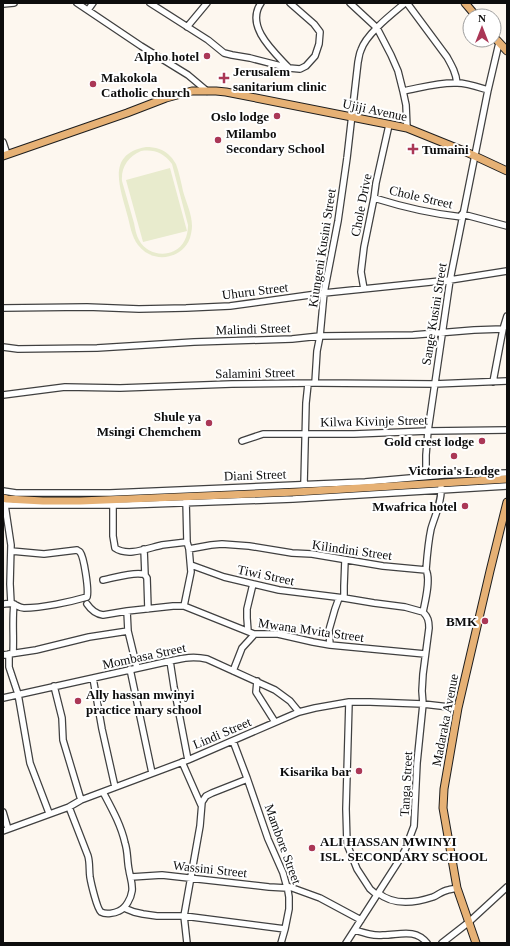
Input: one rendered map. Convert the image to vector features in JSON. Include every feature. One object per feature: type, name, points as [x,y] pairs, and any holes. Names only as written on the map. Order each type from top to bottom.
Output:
[{"type":"main road","name":"Ujiji Avenue","points":[[5,155],[166,98],[192,91],[207,90],[226,92],[408,128],[445,142],[507,171]]},
{"type":"main road","points":[[5,502],[186,500],[296,492],[441,486],[507,479]]},
{"type":"main road","name":"Madaraka Avenue","points":[[476,943],[457,888],[443,808],[444,789],[458,708],[507,502]]},
{"type":"street","points":[[3,4],[14,3]]},
{"type":"street","points":[[78,3],[141,46],[188,75],[207,90]]},
{"type":"street","points":[[88,10],[93,3]]},
{"type":"street","points":[[150,3],[227,54],[289,68],[300,69],[306,66],[315,56],[320,38],[320,32],[314,24],[290,3]]},
{"type":"street","points":[[187,28],[207,3]]},
{"type":"street","points":[[261,3],[256,13],[260,33],[276,55],[289,68]]},
{"type":"street","points":[[350,3],[377,28],[392,55],[403,91],[408,128]]},
{"type":"street","points":[[406,3],[447,57],[456,74],[457,83]]},
{"type":"street","name":"Kiungeni Kusini Street","points":[[315,383],[324,293],[338,221],[358,62],[364,44],[377,28],[406,3]]},
{"type":"street","name":"Sange Kusini Street","points":[[426,476],[428,431],[450,280],[498,48]]},
{"type":"street","points":[[403,91],[457,83],[488,90]]},
{"type":"street","name":"Chole Drive","points":[[364,289],[361,272],[364,247],[376,182],[389,125]]},
{"type":"street","points":[[3,142],[5,155]]},
{"type":"street","name":"Chole Street","points":[[374,198],[441,215],[462,216],[507,226]]},
{"type":"street","name":"Uhuru Street","points":[[3,308],[87,307],[139,309],[230,306],[324,293],[450,280],[507,271]]},
{"type":"street","points":[[493,382],[503,329],[507,316]]},
{"type":"street","name":"Malindi Street","points":[[3,347],[18,349],[97,348],[292,339],[320,336],[413,334],[503,329]]},
{"type":"street","name":"Salamini Street","points":[[3,395],[65,387],[120,388],[315,383],[434,384],[507,381]]},
{"type":"street","points":[[304,484],[308,384]]},
{"type":"street","name":"Kilwa Kivinje Street","points":[[242,441],[263,434],[354,434],[507,430]]},
{"type":"street","name":"Diani Street","points":[[3,491],[16,493],[110,493],[365,482],[426,476],[507,473]]},
{"type":"street","points":[[424,704],[422,691],[429,628],[427,617],[423,612],[428,579],[426,570],[431,528],[440,503],[441,486],[507,486]]},
{"type":"street","points":[[49,813],[30,763],[18,694],[9,667],[8,654],[14,642],[10,584],[11,545],[5,502],[113,506],[186,500],[187,542],[191,572],[184,606]]},
{"type":"street","points":[[113,506],[113,536],[115,548],[120,551],[127,552],[161,545],[187,542]]},
{"type":"street","name":"Kilindini Street","points":[[189,549],[222,544],[234,545],[426,570]]},
{"type":"street","points":[[144,549],[148,609]]},
{"type":"street","points":[[3,604],[12,604],[25,608],[80,599],[87,597],[88,594],[81,552],[77,550],[44,554],[11,551]]},
{"type":"street","points":[[330,645],[329,630],[335,609],[342,598],[345,560]]},
{"type":"street","name":"Tiwi Street","points":[[191,565],[224,577],[279,590],[405,607],[423,612]]},
{"type":"street","points":[[103,580],[127,575],[145,575]]},
{"type":"street","points":[[248,631],[247,614],[253,584]]},
{"type":"street","name":"Mwana Mvita Street","points":[[87,604],[90,609],[106,615],[127,611],[184,606],[254,634],[278,634],[330,645],[426,654]]},
{"type":"street","points":[[127,611],[128,631],[137,668]]},
{"type":"street","points":[[8,654],[36,650],[89,637],[128,631]]},
{"type":"street","points":[[233,671],[242,648],[254,634]]},
{"type":"street","name":"Mombasa Street","points":[[3,698],[170,661],[198,657],[207,659],[275,690],[290,701],[299,712]]},
{"type":"street","points":[[170,661],[185,761],[201,805]]},
{"type":"street","points":[[130,670],[152,774]]},
{"type":"street","points":[[93,678],[102,730],[115,787]]},
{"type":"street","points":[[257,682],[256,692],[275,722]]},
{"type":"street","points":[[54,686],[62,718],[63,740],[81,800]]},
{"type":"street","points":[[349,702],[346,809],[347,844],[357,869],[370,888],[392,901],[414,901],[457,888]]},
{"type":"street","name":"Lindi Street","points":[[6,830],[185,761],[299,712],[349,702],[424,704],[458,708]]},
{"type":"street","name":"Tanga Street","points":[[346,943],[406,850],[414,826],[417,763],[424,704]]},
{"type":"street","name":"Mambore Street","points":[[233,741],[287,887],[289,909],[281,943]]},
{"type":"street","points":[[187,943],[184,916],[200,826],[201,805],[206,796],[247,778]]},
{"type":"street","points":[[69,807],[88,856],[90,878],[100,910],[101,912],[107,913],[117,912],[124,908],[132,893],[132,883],[126,844],[103,792]]},
{"type":"street","points":[[3,812],[6,830]]},
{"type":"street","name":"Wassini Street","points":[[131,877],[162,875],[269,887],[287,887],[320,898],[361,920]]},
{"type":"street","points":[[442,943],[469,922],[507,887]]},
{"type":"street","points":[[124,908],[134,912],[157,916],[184,916],[285,929]]},
{"type":"street","points":[[355,930],[366,934],[383,936],[410,933],[418,936],[427,943]]},
{"type":"green space","points":[[146,147],[153,147],[168,154],[176,164],[190,213],[192,230],[186,245],[174,255],[158,257],[151,255],[138,245],[132,234],[121,193],[119,173],[121,164],[125,157],[133,151]],"holes":[[[141,151],[154,151],[166,157],[172,164],[188,225],[186,237],[183,243],[177,249],[169,253],[159,254],[150,251],[142,244],[136,234],[122,176],[124,167],[129,159]]]},
{"type":"green space","points":[[170,168],[187,231],[143,242],[126,180]]},
{"type":"place","name":"Alpho hotel","points":[[207,56]]},
{"type":"place","name":"Jerusalem sanitarium clinic","points":[[224,78]]},
{"type":"place","name":"Makokola Catholic church","points":[[93,84]]},
{"type":"place","name":"Oslo lodge","points":[[277,116]]},
{"type":"place","name":"Milambo Secondary School","points":[[218,140]]},
{"type":"place","name":"Tumaini","points":[[413,149]]},
{"type":"place","name":"Shule ya Msingi Chemchem","points":[[209,423]]},
{"type":"place","name":"Gold crest lodge","points":[[482,441]]},
{"type":"place","name":"Victoria's Lodge","points":[[454,456]]},
{"type":"place","name":"Mwafrica hotel","points":[[465,506]]},
{"type":"place","name":"BMK","points":[[485,621]]},
{"type":"place","name":"Ally hassan mwinyi practice mary school","points":[[78,701]]},
{"type":"place","name":"Kisarika bar","points":[[359,771]]},
{"type":"place","name":"ALI HASSAN MWINYI ISL. SECONDARY SCHOOL","points":[[312,848]]}]
